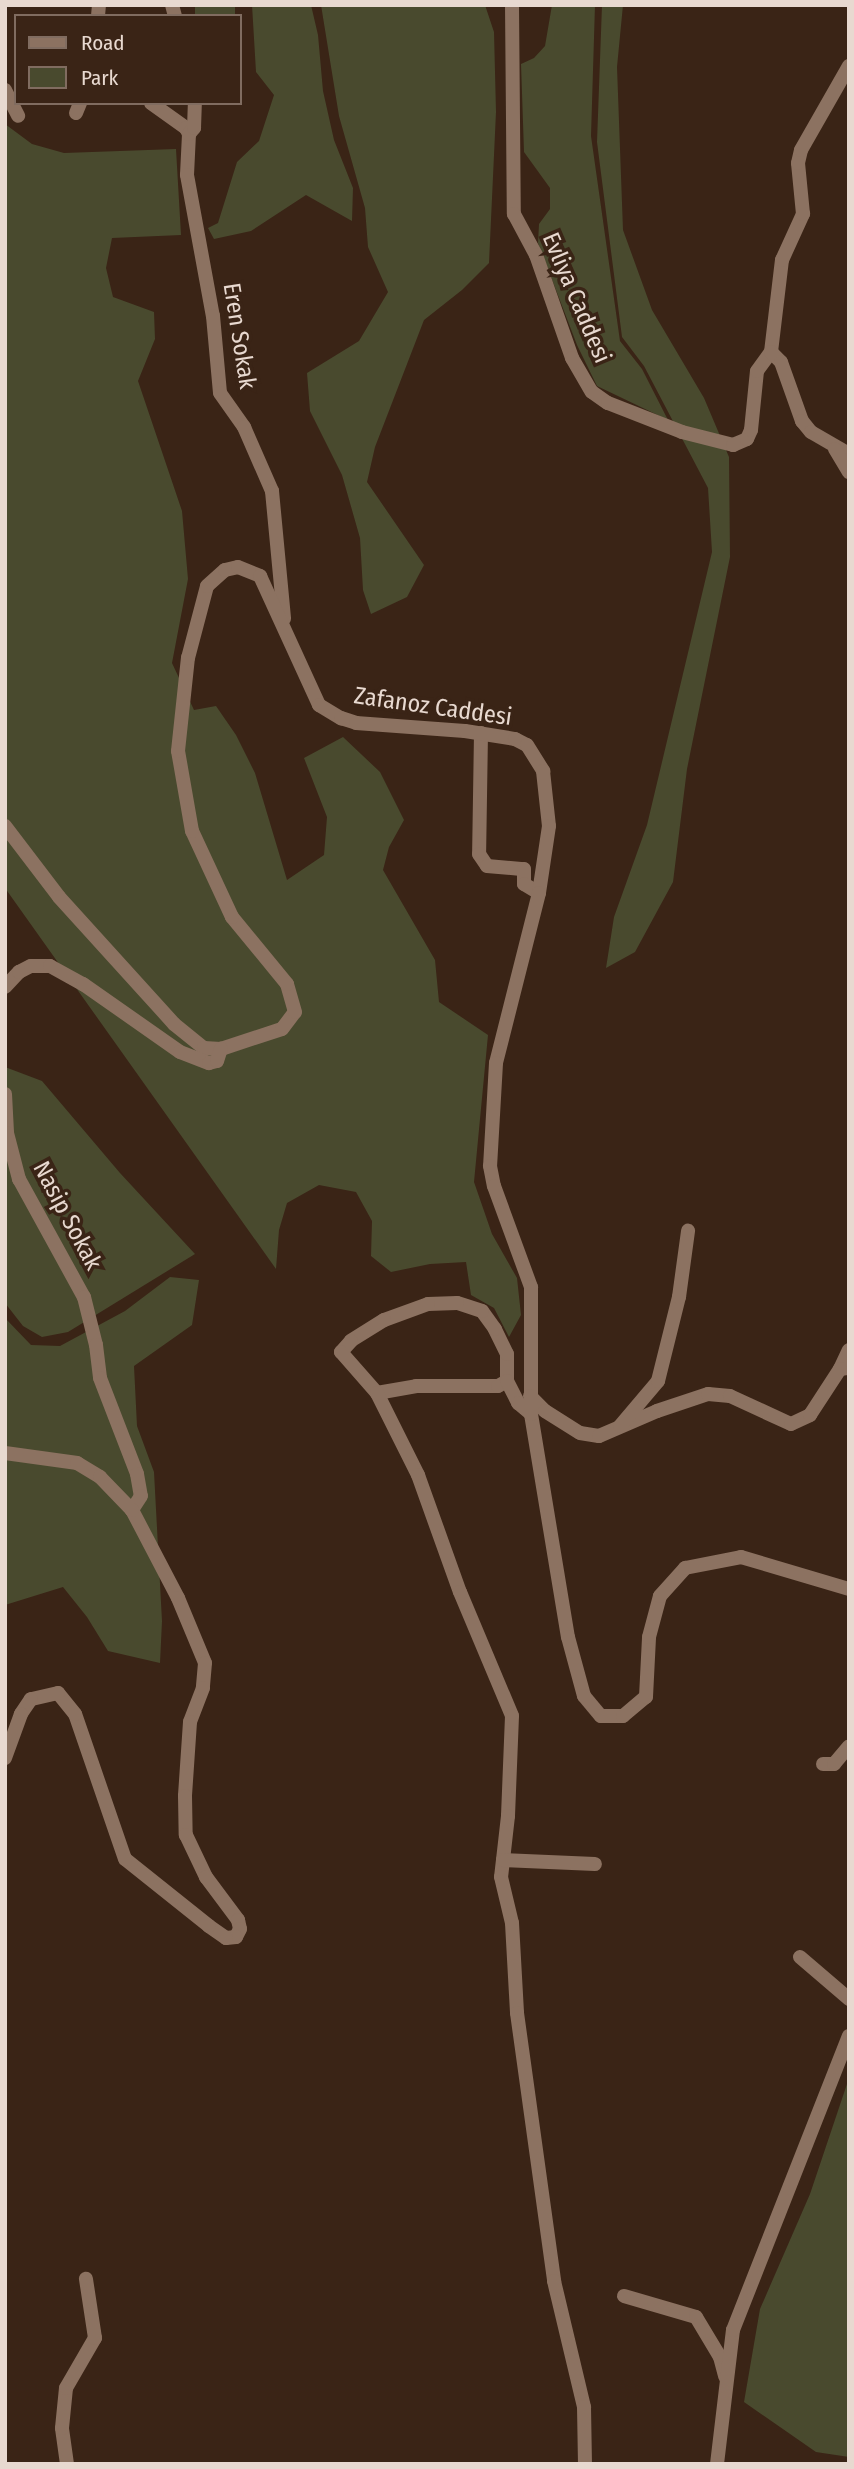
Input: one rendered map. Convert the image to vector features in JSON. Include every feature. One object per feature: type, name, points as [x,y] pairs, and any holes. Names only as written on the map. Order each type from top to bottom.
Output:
[{"type":"street","name":"Evliya Caddesi","points":[[512,5],[514,214],[536,255],[572,358],[592,392],[608,403],[682,432],[733,446],[747,439],[751,430],[757,371],[771,352]]},
{"type":"street","points":[[849,66],[801,150],[798,163],[803,214],[782,260],[771,352],[781,362],[802,421],[811,432],[849,453]]},
{"type":"street","points":[[5,90],[18,116]]},
{"type":"street","points":[[154,105],[186,128],[189,134]]},
{"type":"street","name":"Eren Sokak","points":[[195,105],[194,128],[189,134],[187,175],[213,316],[220,393],[244,427],[272,491],[285,626]]},
{"type":"street","points":[[832,445],[849,472]]},
{"type":"street","name":"Zafanoz Caddesi","points":[[222,1049],[282,1029],[295,1012],[288,984],[232,917],[192,831],[178,751],[188,657],[207,586],[225,570],[239,567],[260,576],[319,705],[356,723],[481,733],[515,739],[527,745],[543,771],[549,826],[539,893],[496,1063],[490,1166],[494,1186],[531,1287],[531,1414],[568,1637],[584,1696],[601,1716],[623,1716],[646,1697],[649,1637],[660,1596],[685,1569],[741,1557],[849,1589]]},
{"type":"street","points":[[481,733],[479,854],[487,866],[524,869],[524,884],[539,893]]},
{"type":"street","points":[[5,826],[59,897],[174,1024],[204,1048],[222,1049],[217,1061],[209,1063],[180,1052],[83,984],[50,967],[31,967],[7,981]]},
{"type":"street","name":"Nasip Sokak","points":[[5,1094],[7,1133],[16,1170],[84,1297],[98,1357],[100,1378],[137,1474],[141,1496],[132,1510]]},
{"type":"street","points":[[620,1427],[657,1381],[679,1297],[688,1231]]},
{"type":"street","points":[[531,1414],[518,1403],[507,1381],[507,1354],[495,1329],[482,1311],[457,1303],[428,1304],[384,1320],[351,1341],[341,1352],[377,1393],[418,1475],[460,1592],[512,1716],[501,1877],[512,1923],[517,2013],[554,2281],[584,2407],[585,2464]]},
{"type":"street","points":[[530,1396],[580,1433],[599,1436],[708,1394],[730,1396],[791,1424],[810,1415],[844,1368],[849,1350]]},
{"type":"street","points":[[377,1393],[416,1386],[498,1386],[507,1381]]},
{"type":"street","points":[[5,1453],[77,1463],[100,1477],[132,1510],[178,1598],[205,1663],[203,1688],[190,1723],[185,1796],[186,1835],[206,1877],[238,1920],[240,1929],[236,1937],[226,1938],[125,1859],[75,1714],[58,1693],[31,1699],[21,1714],[5,1758]]},
{"type":"street","points":[[823,1764],[834,1764],[849,1746]]},
{"type":"street","points":[[503,1860],[595,1864]]},
{"type":"street","points":[[800,1957],[849,1999]]},
{"type":"street","points":[[717,2464],[733,2330],[849,2036]]},
{"type":"street","points":[[66,2464],[62,2428],[66,2388],[95,2338],[86,2279]]},
{"type":"street","points":[[624,2296],[696,2317],[720,2357],[727,2384]]},
{"type":"green space","points":[[195,5],[235,5],[235,14],[195,14]]},
{"type":"green space","points":[[252,5],[311,5],[318,35],[323,91],[334,140],[353,188],[352,221],[306,195],[251,231],[214,239],[208,228],[218,223],[237,162],[259,141],[274,95],[256,72]]},
{"type":"green space","points":[[321,5],[485,5],[494,32],[496,112],[489,263],[462,290],[424,320],[375,447],[367,482],[424,565],[407,597],[371,614],[363,590],[360,538],[342,475],[310,411],[307,373],[359,341],[388,292],[368,247],[365,208],[339,116]]},
{"type":"green space","points":[[552,5],[595,5],[591,136],[620,341],[642,369],[668,420],[597,386],[577,345],[538,243],[539,224],[550,209],[550,188],[524,152],[521,64],[534,58],[545,46]]},
{"type":"green space","points":[[602,5],[623,5],[617,67],[623,230],[652,310],[704,398],[729,457],[730,557],[687,769],[673,882],[635,952],[606,968],[614,917],[647,825],[712,552],[708,488],[644,366],[622,337],[597,142]]},
{"type":"green space","points":[[5,124],[32,144],[64,153],[176,149],[181,235],[112,238],[106,268],[113,297],[154,312],[155,339],[138,381],[182,511],[188,579],[172,663],[194,710],[216,706],[236,735],[255,773],[287,880],[324,855],[327,817],[304,758],[343,737],[380,772],[404,820],[389,847],[383,870],[435,960],[439,1002],[488,1035],[474,1182],[492,1234],[517,1278],[521,1315],[509,1337],[494,1308],[471,1295],[466,1262],[430,1264],[391,1272],[371,1256],[372,1221],[356,1192],[319,1185],[287,1203],[279,1230],[276,1269],[5,888]]},
{"type":"green space","points":[[5,1067],[42,1081],[120,1173],[195,1254],[68,1332],[42,1337],[23,1326],[5,1303]]},
{"type":"green space","points":[[170,1277],[199,1280],[192,1325],[134,1366],[137,1426],[154,1472],[162,1621],[160,1663],[108,1651],[87,1617],[63,1587],[5,1605],[5,1318],[31,1345],[60,1346],[125,1311]]},
{"type":"green space","points":[[849,2078],[849,2457],[816,2452],[744,2402],[760,2309],[810,2194]]}]
